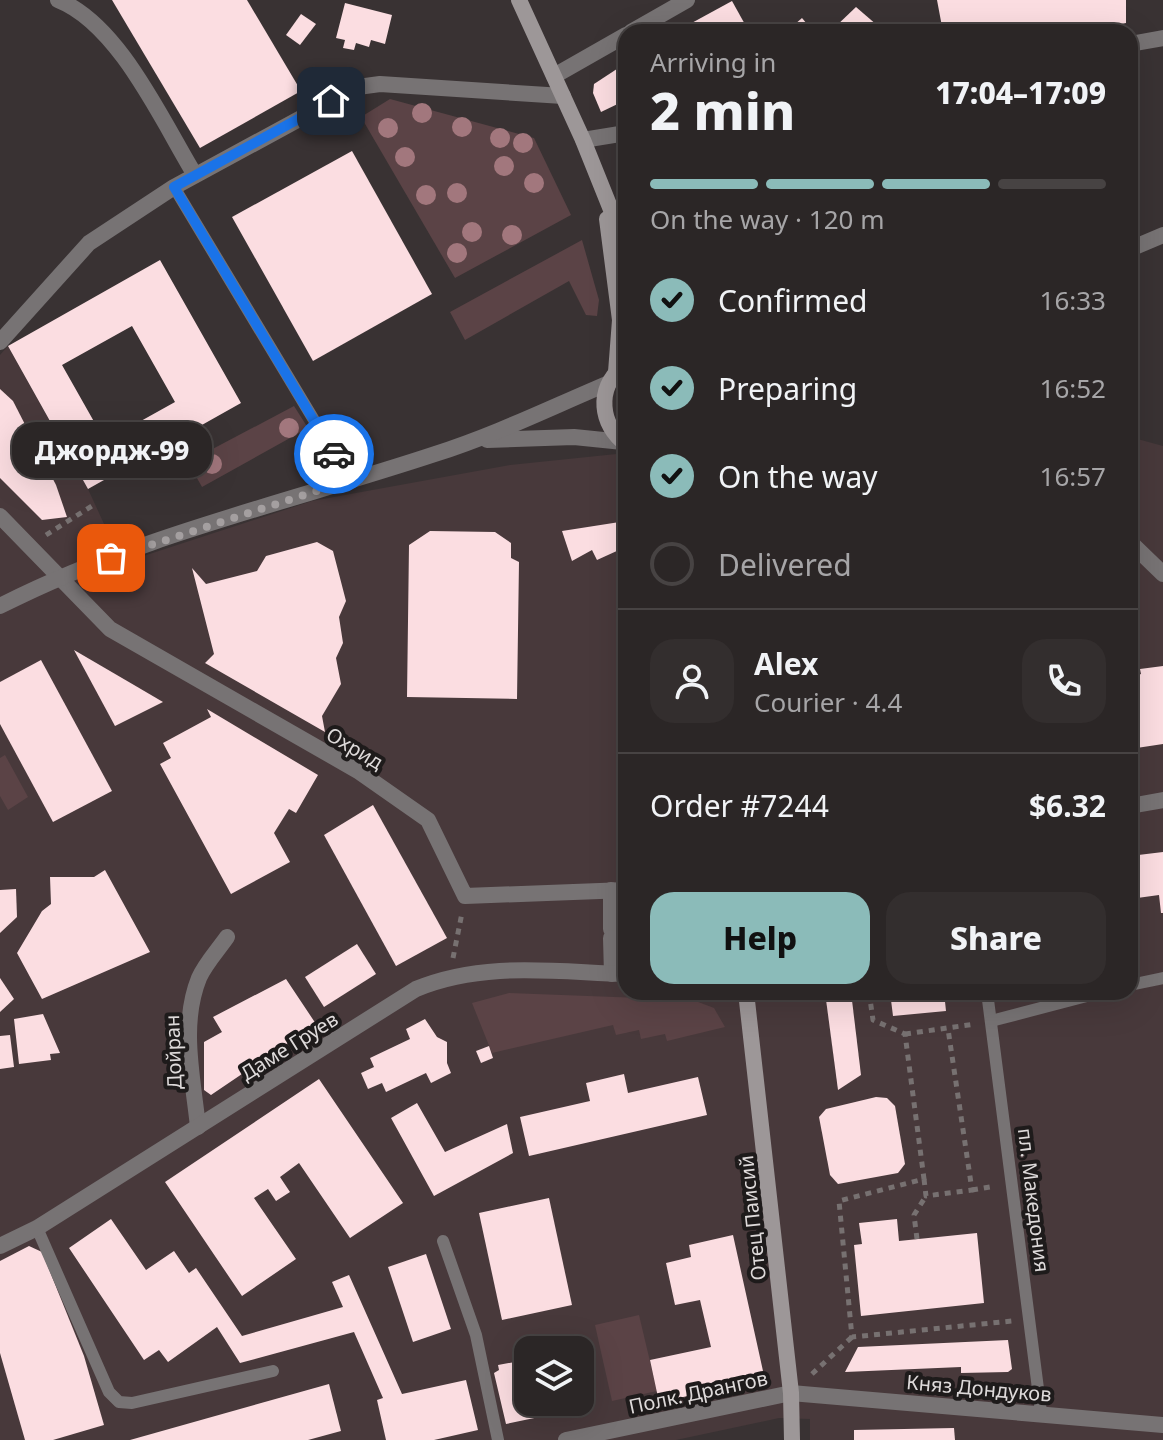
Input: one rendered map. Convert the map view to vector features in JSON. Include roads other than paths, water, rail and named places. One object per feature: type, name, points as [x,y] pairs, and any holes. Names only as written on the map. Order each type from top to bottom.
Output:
[{"type":"street","points":[[58,0],[94,23],[118,49],[195,175]]},
{"type":"street","points":[[519,0],[583,140],[618,229]]},
{"type":"street","points":[[644,24],[687,0]]},
{"type":"street","points":[[1138,43],[1163,38]]},
{"type":"street","points":[[554,76],[618,39]]},
{"type":"street","points":[[0,342],[89,243],[174,187],[358,87],[380,84],[563,96]]},
{"type":"street","points":[[583,140],[618,134]]},
{"type":"street","points":[[602,194],[618,296]]},
{"type":"street","points":[[1138,246],[1163,235]]},
{"type":"street","points":[[0,606],[56,577],[248,511],[474,441],[617,373]]},
{"type":"street","points":[[617,373],[605,415],[618,434]]},
{"type":"street","points":[[474,441],[574,437],[618,442]]},
{"type":"street","name":"Охрид","points":[[0,516],[56,577],[110,629],[358,771],[428,820],[465,896],[618,890]]},
{"type":"street","points":[[1138,549],[1162,570]]},
{"type":"street","points":[[1138,805],[1163,800]]},
{"type":"street","points":[[618,890],[611,934],[618,969]]},
{"type":"street","name":"Дойран","points":[[198,1127],[188,1038],[192,1000],[200,975],[227,937]]},
{"type":"street","name":"Даме Груев","points":[[0,1246],[37,1228],[416,989],[450,975],[508,970],[618,974]]},
{"type":"street","name":"Отец Паисий","points":[[747,1000],[791,1393],[792,1440]]},
{"type":"street","name":"Княз Дондуков","points":[[791,1393],[1041,1412],[1163,1425]]},
{"type":"street","name":"Полк. Дрангов","points":[[566,1440],[791,1393]]},
{"type":"lane","points":[[174,187],[341,465],[347,481]]},
{"type":"lane","points":[[1138,983],[1163,978]]},
{"type":"lane","name":"пл. Македония","points":[[988,1000],[1041,1412]]},
{"type":"lane","points":[[991,1021],[1071,1000]]},
{"type":"lane","points":[[37,1228],[109,1392],[119,1402],[132,1403],[273,1371]]},
{"type":"lane","points":[[443,1241],[476,1335],[498,1440]]},
{"type":"place","name":"Джордж-99","points":[[111,558]]}]
